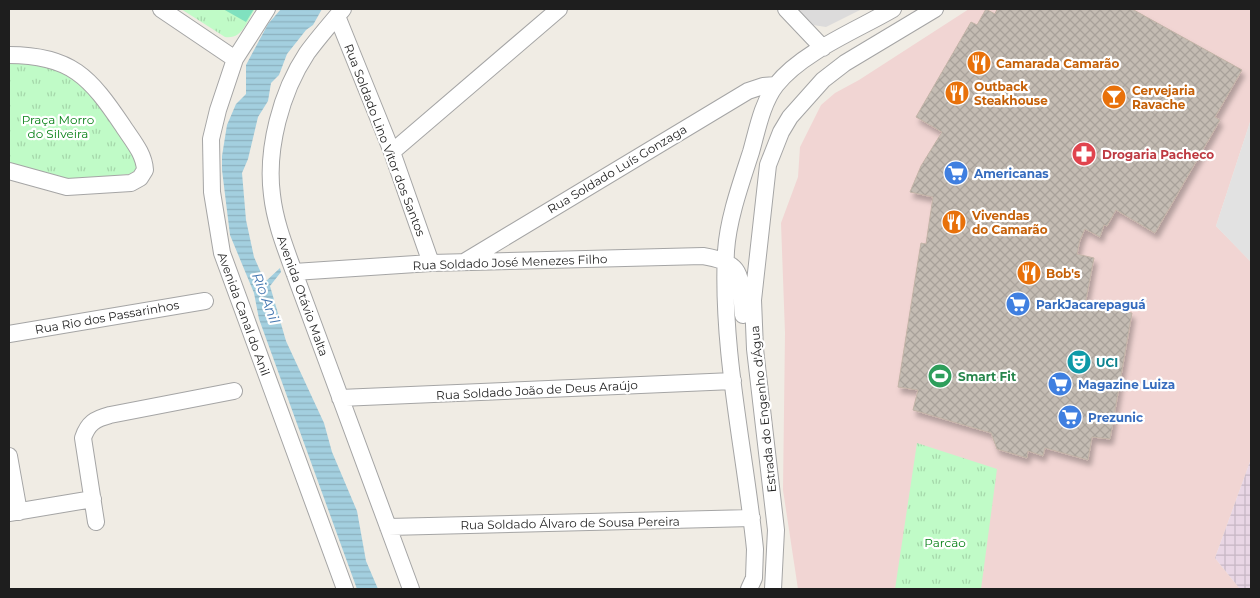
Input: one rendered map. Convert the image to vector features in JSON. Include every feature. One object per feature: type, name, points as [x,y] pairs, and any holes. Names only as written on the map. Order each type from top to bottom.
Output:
[{"type":"street","points":[[160,9],[235,59]]},
{"type":"street","name":"Avenida Canal do Anil","points":[[267,9],[235,59],[218,110],[211,139],[212,192],[222,253],[345,589]]},
{"type":"street","points":[[392,152],[559,9]]},
{"type":"street","points":[[786,9],[823,48]]},
{"type":"street","name":"Estrada do Engenho d'Água","points":[[749,589],[754,578],[755,549],[733,381],[725,296],[729,235],[764,109],[776,86],[797,65],[823,48],[893,9]]},
{"type":"street","name":"Estrada do Engenho d'Água","points":[[773,589],[776,530],[755,349],[753,300],[767,172],[781,132],[801,103],[831,73],[935,9]]},
{"type":"street","name":"Rua Soldado Lino Vitor dos Santos","points":[[340,13],[392,152],[431,264]]},
{"type":"street","name":"Avenida Otávio Malta","points":[[340,13],[307,54],[293,79],[281,111],[274,141],[271,165],[272,194],[276,221],[411,589]]},
{"type":"street","points":[[9,55],[36,55],[52,59],[81,74],[101,94],[111,108],[144,159],[145,170],[140,178],[131,183],[68,187],[9,172]]},
{"type":"street","name":"Rua Soldado Luís Gonzaga","points":[[463,263],[748,91],[763,86],[776,86]]},
{"type":"street","name":"Rua Soldado José Menezes Filho","points":[[294,272],[431,264],[703,256],[726,262]]},
{"type":"street","points":[[726,262],[736,269],[742,284],[747,354],[761,405]]},
{"type":"street","name":"Rua Rio dos Passarinhos","points":[[9,334],[205,301]]},
{"type":"street","name":"Rua Soldado João de Deus Araújo","points":[[340,398],[733,381]]},
{"type":"street","points":[[96,522],[82,438],[86,427],[95,419],[234,391]]},
{"type":"street","points":[[9,456],[14,513],[92,499]]},
{"type":"street","name":"Rua Soldado Álvaro de Sousa Pereira","points":[[388,526],[752,518]]},
{"type":"shaded area","points":[[795,9],[862,9],[826,27],[813,25]]},
{"type":"shaded area","name":"ParkJacarepaguá","points":[[969,9],[1251,9],[1251,119],[1216,226],[1251,262],[1251,459],[1215,558],[1240,589],[798,589],[783,490],[785,333],[781,223],[798,177],[800,147],[821,105],[835,93],[859,80]]},
{"type":"shaded area","points":[[1251,119],[1251,262],[1216,226]]},
{"type":"shaded area","points":[[1251,459],[1251,589],[1240,589],[1215,558]]},
{"type":"green space","points":[[181,9],[255,9],[240,33],[236,36],[225,37]]},
{"type":"green space","points":[[223,9],[254,9],[246,22]]},
{"type":"green space","name":"Praça Morro do Silveira","points":[[9,58],[52,62],[92,90],[138,164],[135,171],[129,174],[73,180],[14,167],[9,164]]},
{"type":"green space","name":"Parcão","points":[[917,443],[997,469],[981,589],[895,589]]},
{"type":"water","name":"Rio Anil","points":[[281,9],[322,9],[313,25],[306,30],[287,54],[279,75],[271,83],[268,101],[258,117],[248,159],[242,173],[246,220],[254,257],[265,282],[280,268],[281,272],[270,286],[286,341],[324,423],[332,452],[357,511],[366,561],[378,589],[357,589],[259,319],[254,293],[230,235],[222,170],[222,156],[227,125],[236,104],[246,94],[246,65],[268,24]]},
{"type":"building","points":[[986,9],[995,14],[997,9],[1132,9],[1242,70],[1215,117],[1220,120],[1155,233],[1116,210],[1107,226],[1104,225],[1100,237],[1085,229],[1080,240],[1077,254],[1094,258],[1085,305],[1132,313],[1110,439],[1092,437],[1088,460],[1045,448],[1043,456],[1028,451],[1027,458],[997,449],[991,433],[913,410],[918,390],[898,387],[921,243],[926,244],[933,197],[910,192],[921,166],[942,132],[916,117],[971,22],[977,25]]},
{"type":"place","name":"Camarada Camarão","points":[[979,63]]},
{"type":"place","name":"Outback Steakhouse","points":[[957,93]]},
{"type":"place","name":"Cervejaria Ravache","points":[[1114,97]]},
{"type":"place","name":"Drogaria Pacheco","points":[[1084,154]]},
{"type":"place","name":"Americanas","points":[[956,173]]},
{"type":"place","name":"Vivendas do Camarão","points":[[954,222]]},
{"type":"place","name":"Bob's","points":[[1029,273]]},
{"type":"place","name":"ParkJacarepaguá","points":[[1018,304]]},
{"type":"place","name":"UCI","points":[[1079,362]]},
{"type":"place","name":"Smart Fit","points":[[940,376]]},
{"type":"place","name":"Magazine Luiza","points":[[1060,384]]},
{"type":"place","name":"Prezunic","points":[[1070,417]]}]
